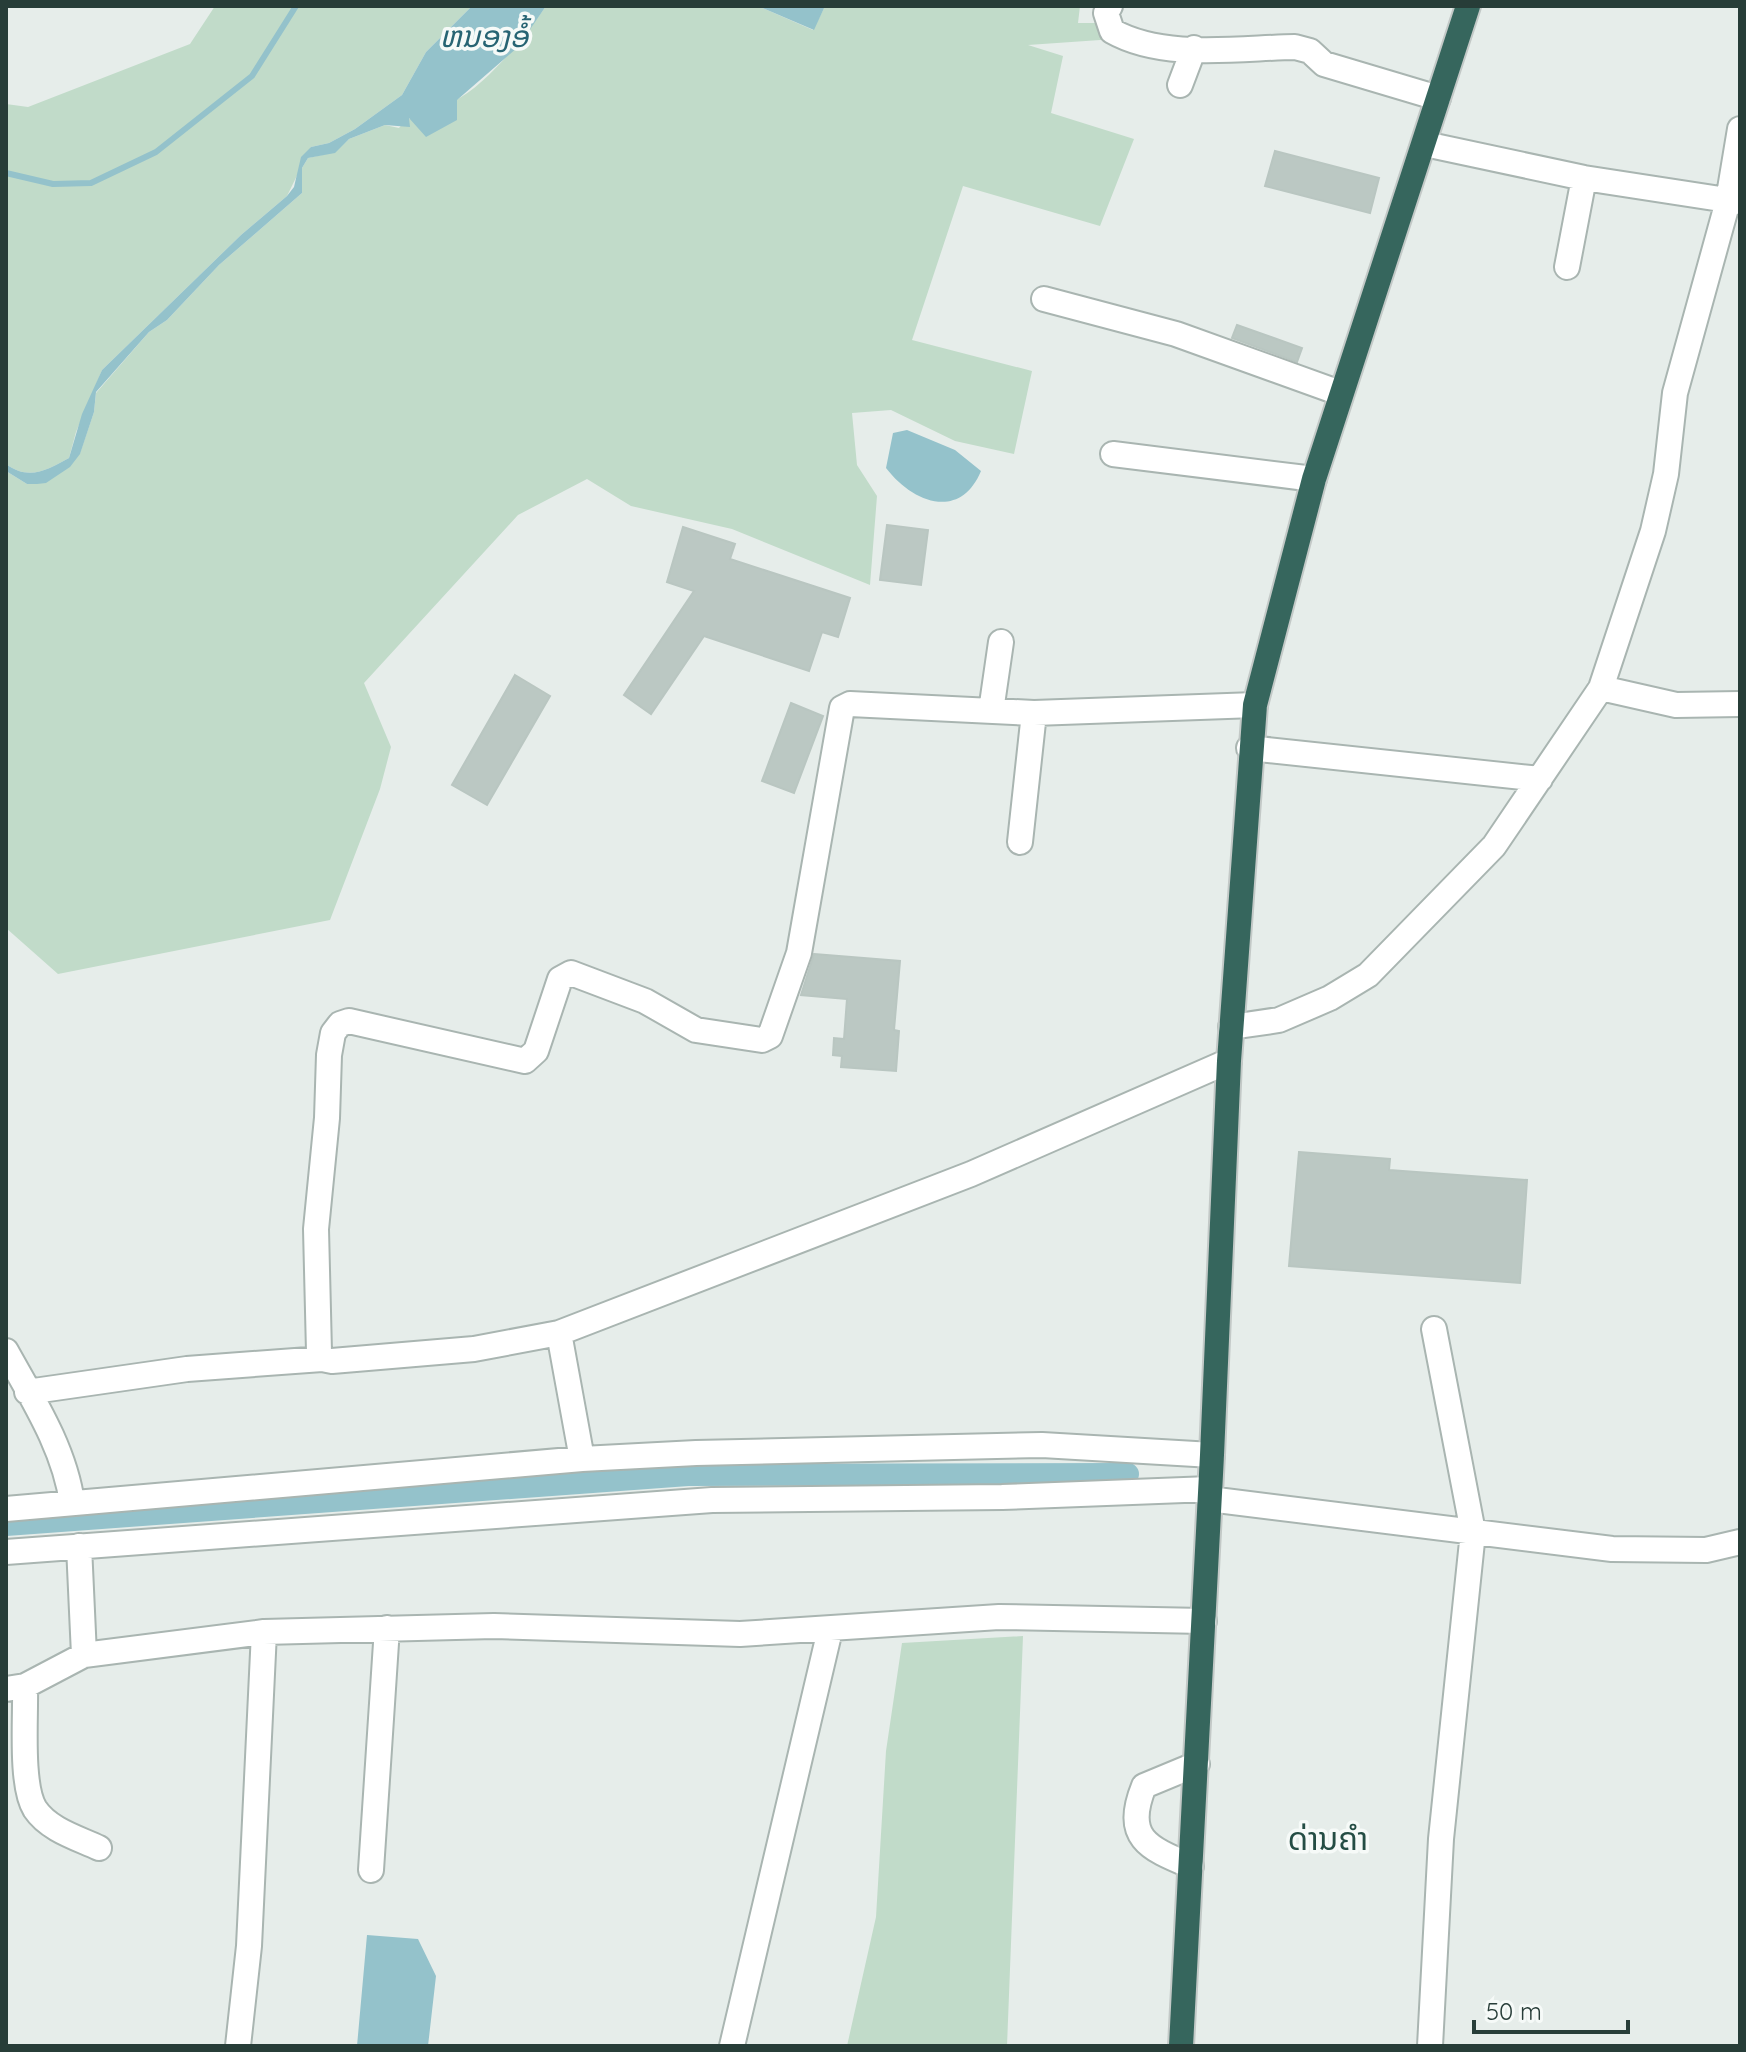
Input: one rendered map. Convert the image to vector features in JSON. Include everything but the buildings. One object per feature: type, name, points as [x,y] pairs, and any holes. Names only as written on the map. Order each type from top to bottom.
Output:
[{"type":"highway","points":[[1181,2046],[1229,1061],[1249,748],[1255,705],[1314,479],[1340,393],[1425,144],[1468,6]]},
{"type":"street","points":[[1110,6],[1106,13],[1112,31],[1132,42],[1194,48],[1295,47],[1310,51],[1324,64],[1438,98]]},
{"type":"street","points":[[1180,85],[1194,48]]},
{"type":"street","points":[[1231,1027],[1279,1020],[1330,998],[1368,975],[1494,846],[1601,688],[1653,531],[1666,474],[1675,393],[1734,202],[1740,129]]},
{"type":"street","points":[[1425,144],[1584,178],[1734,202]]},
{"type":"street","points":[[1567,267],[1584,178]]},
{"type":"street","points":[[1044,299],[1176,334],[1340,393]]},
{"type":"street","points":[[1113,454],[1314,479]]},
{"type":"street","points":[[991,711],[1001,642]]},
{"type":"street","points":[[1601,688],[1676,705],[1740,704]]},
{"type":"street","points":[[322,1359],[316,1229],[327,1118],[329,1055],[333,1033],[340,1024],[349,1021],[525,1061],[536,1051],[560,979],[571,973],[645,1001],[696,1030],[762,1040],[770,1036],[799,953],[842,708],[850,704],[1034,713],[1255,705]]},
{"type":"street","points":[[1020,842],[1034,713]]},
{"type":"street","points":[[1249,748],[1540,779]]},
{"type":"street","points":[[72,1503],[69,1476],[14,1372],[187,1369],[474,1349],[559,1333],[971,1174],[1229,1061]]},
{"type":"street","points":[[1430,2046],[1441,1839],[1473,1532],[1434,1329]]},
{"type":"street","points":[[559,1333],[582,1459]]},
{"type":"street","points":[[6,1509],[582,1459],[1042,1445],[1212,1455]]},
{"type":"street","points":[[6,1552],[712,1500],[1210,1494],[1473,1532],[1661,1552],[1706,1550],[1740,1542]]},
{"type":"street","points":[[79,1546],[84,1655]]},
{"type":"street","points":[[99,1848],[65,1833],[36,1810],[28,1792],[15,1687],[84,1655],[264,1632],[387,1628],[494,1626],[740,1634],[999,1617],[1204,1621]]},
{"type":"street","points":[[371,1870],[387,1628]]},
{"type":"street","points":[[732,2046],[830,1630]]},
{"type":"street","points":[[238,2046],[250,1934],[264,1632]]},
{"type":"street","points":[[1191,1866],[1155,1851],[1141,1838],[1135,1827],[1137,1803],[1144,1786],[1197,1764]]},
{"type":"green space","points":[[215,6],[472,6],[426,52],[402,95],[355,129],[329,143],[311,147],[287,196],[241,235],[102,370],[76,432],[69,458],[38,472],[14,469],[6,464],[6,104],[28,107],[190,44]]},
{"type":"green space","points":[[546,6],[758,6],[813,30],[825,6],[1080,6],[1078,23],[1120,23],[1129,38],[1028,45],[1063,56],[1051,113],[1134,139],[1100,226],[963,186],[912,340],[1032,371],[1014,454],[955,441],[891,410],[852,413],[857,465],[877,496],[870,585],[732,529],[631,506],[587,479],[518,515],[364,683],[391,747],[380,789],[330,920],[58,974],[6,928],[6,471],[27,484],[80,453],[94,412],[96,393],[149,332],[167,320],[219,265],[302,193],[302,168],[308,158],[335,152],[349,139],[385,125],[399,128],[418,114],[466,94],[504,59]]},
{"type":"green space","points":[[1023,1636],[1007,2046],[847,2046],[876,1917],[886,1751],[902,1643]]},
{"type":"water","name":"ຫນອງອໍ້","points":[[472,6],[546,6],[518,47],[457,100],[457,120],[426,137],[409,118],[410,127],[385,125],[349,139],[335,153],[308,158],[302,168],[302,193],[219,265],[167,320],[149,332],[96,392],[94,412],[80,454],[70,467],[46,483],[37,484],[27,484],[6,471],[6,464],[22,472],[38,472],[69,458],[82,414],[102,370],[241,235],[287,196],[294,187],[301,157],[311,147],[329,143],[355,129],[402,95],[426,52]]},
{"type":"water","points":[[758,6],[825,6],[814,30]]},
{"type":"water","points":[[907,430],[955,450],[981,471],[972,487],[961,497],[936,501],[922,498],[897,480],[886,468],[893,433]]},
{"type":"water","points":[[367,1935],[418,1939],[436,1976],[428,2046],[357,2046]]},
{"type":"waterway","points":[[6,173],[53,184],[91,183],[156,152],[252,76],[296,6]]},
{"type":"waterway","points":[[6,1525],[688,1475],[1128,1474]]},
{"type":"district","name":"ດ່ານຄໍາ","points":[[1328,1839]]}]
